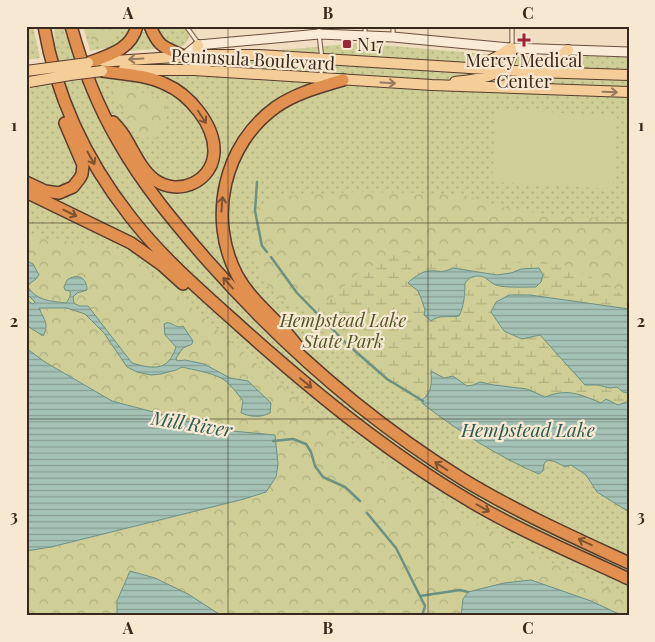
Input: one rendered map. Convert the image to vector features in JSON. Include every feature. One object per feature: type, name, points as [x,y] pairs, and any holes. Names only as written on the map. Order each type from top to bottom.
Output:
[{"type":"highway","points":[[72,26],[85,71],[98,103],[113,133],[146,186],[216,270],[253,310],[312,367],[375,420],[420,452],[466,481],[514,508],[629,563]]},
{"type":"highway","points":[[88,63],[117,52],[124,47],[132,38],[137,26]]},
{"type":"highway","points":[[150,26],[161,46],[184,56]]},
{"type":"highway","points":[[26,182],[45,191],[59,193],[73,187],[82,174],[83,165],[56,99],[44,28]]},
{"type":"highway","points":[[50,55],[65,103],[79,135],[98,170],[121,205],[142,232],[165,256],[269,352],[353,421],[397,454],[442,483],[489,512],[629,579]]},
{"type":"highway","points":[[98,103],[122,133],[146,171],[156,180],[167,186],[175,188],[184,187],[198,181],[208,171],[214,157],[213,141],[202,117],[188,99],[172,87],[156,80],[102,72]]},
{"type":"highway","points":[[312,367],[289,334],[252,296],[236,274],[226,246],[223,230],[223,195],[234,158],[248,135],[264,117],[276,107],[321,82],[343,80]]},
{"type":"highway","points":[[26,192],[138,247],[170,272],[223,321],[269,352]]},
{"type":"main road","points":[[437,66],[485,63],[512,48]]},
{"type":"main road","points":[[432,85],[480,78],[501,70],[509,62],[512,48]]},
{"type":"main road","name":"Peninsula Boulevard","points":[[27,79],[88,63],[184,56],[198,50],[535,72],[629,75]]},
{"type":"main road","points":[[198,50],[200,64],[209,71]]},
{"type":"main road","points":[[492,88],[513,83],[535,72],[568,50]]},
{"type":"main road","name":"Peninsula Boulevard","points":[[27,79],[147,70],[209,71],[321,82]]},
{"type":"main road","name":"Peninsula Boulevard","points":[[343,80],[492,88],[629,92]]},
{"type":"street","points":[[198,50],[319,30],[365,36],[512,48],[629,52]]},
{"type":"lane","points":[[186,26],[196,40],[198,50]]},
{"type":"lane","points":[[364,26],[365,36]]},
{"type":"lane","points":[[393,26],[393,37]]},
{"type":"lane","points":[[512,26],[512,48]]},
{"type":"lane","points":[[319,30],[322,59],[321,82]]},
{"type":"green space","points":[[26,26],[33,26],[40,58],[26,60]]},
{"type":"green space","name":"Hempstead Lake State Park","points":[[54,26],[65,26],[77,69],[358,43],[520,57],[555,55],[629,57],[629,616],[26,616],[26,74],[61,70],[55,45]]},
{"type":"green space","points":[[83,26],[133,26],[130,36],[113,47],[90,51]]},
{"type":"green space","points":[[86,26],[117,26],[116,36],[103,47],[95,46]]},
{"type":"green space","points":[[154,26],[183,26],[189,37],[181,47],[170,46],[160,40]]},
{"type":"green space","points":[[140,28],[142,32],[147,31],[155,45],[155,49],[128,51],[127,48]]},
{"type":"green space","points":[[119,85],[163,101],[169,112],[156,139],[141,135],[128,120],[111,88]]},
{"type":"green space","points":[[496,109],[617,116],[613,189],[492,182]]},
{"type":"green space","points":[[357,192],[466,196],[516,211],[600,218],[629,216],[629,299],[611,287],[564,265],[440,259],[399,252],[357,274],[328,302],[301,309],[277,297],[263,279],[254,258],[247,218],[269,200],[286,196]]},
{"type":"green space","points":[[26,231],[47,239],[99,245],[143,266],[338,434],[432,496],[509,543],[629,598],[629,616],[623,616],[591,601],[531,580],[504,583],[468,592],[463,600],[461,616],[222,616],[188,594],[155,578],[130,571],[117,601],[117,616],[26,616],[26,551],[51,547],[275,435],[221,430],[112,401],[45,362],[26,348]]},
{"type":"green space","points":[[399,252],[440,259],[564,265],[612,287],[629,299],[629,309],[530,295],[509,295],[522,339],[540,335],[585,385],[618,387],[623,392],[629,393],[629,401],[618,405],[606,399],[601,403],[581,395],[555,393],[545,397],[527,389],[480,382],[467,386],[453,376],[444,378],[431,372],[431,388],[422,400],[422,403],[471,437],[543,471],[546,461],[554,461],[565,467],[571,465],[586,474],[597,492],[629,512],[629,516],[596,494],[585,477],[572,467],[564,470],[549,462],[540,476],[518,467],[411,402],[301,309],[328,302],[357,274]],"holes":[[[453,268],[495,275],[521,269],[524,287],[499,286],[481,276],[474,276],[465,283],[462,311],[452,317],[441,316],[431,321],[424,315],[422,300],[411,278],[427,270],[444,272]]]},
{"type":"water","points":[[26,263],[33,264],[39,275],[28,287],[32,292],[45,300],[66,303],[70,294],[70,291],[65,290],[64,287],[67,280],[74,277],[83,279],[87,290],[77,293],[73,297],[74,303],[79,306],[88,306],[132,363],[147,367],[164,365],[173,355],[176,347],[165,335],[164,324],[169,323],[178,327],[183,326],[193,341],[192,344],[183,348],[176,358],[177,361],[185,360],[204,364],[230,378],[248,381],[271,403],[270,413],[255,416],[241,413],[243,401],[241,398],[227,382],[212,374],[182,367],[161,374],[151,375],[137,372],[127,367],[104,333],[85,314],[67,308],[39,308],[46,325],[43,336],[26,325],[26,300],[33,304],[35,302],[26,293]]},
{"type":"water","points":[[453,268],[497,275],[521,269],[539,268],[543,275],[541,282],[536,287],[500,286],[481,276],[473,277],[465,283],[463,304],[459,316],[441,317],[431,321],[424,315],[425,310],[418,291],[408,283],[426,271],[443,271]]},
{"type":"water","name":"Hempstead Lake","points":[[509,295],[530,295],[629,309],[629,393],[623,392],[617,387],[585,385],[540,335],[522,339],[504,331],[491,312],[496,302]]},
{"type":"water","points":[[26,348],[45,362],[112,401],[221,430],[275,435],[278,464],[276,477],[266,492],[244,499],[51,547],[26,551]]},
{"type":"water","name":"Hempstead Lake","points":[[431,371],[444,378],[453,376],[467,386],[480,382],[527,389],[545,397],[560,393],[573,393],[601,403],[606,399],[618,405],[629,401],[629,512],[597,492],[586,475],[571,465],[565,467],[554,461],[546,461],[543,471],[539,474],[478,442],[449,423],[422,403],[431,387]]},
{"type":"water","points":[[130,571],[155,578],[188,594],[222,616],[117,616],[117,601]]},
{"type":"water","points":[[531,580],[591,601],[623,616],[461,616],[463,599],[468,592],[504,583]]},
{"type":"waterway","name":"Mill River","points":[[257,182],[255,211],[262,246],[267,252]]},
{"type":"waterway","name":"Mill River","points":[[271,257],[297,293],[346,343],[387,379],[423,401]]},
{"type":"waterway","name":"Mill River","points":[[273,441],[293,439],[306,444],[311,452],[315,466],[323,477],[345,487],[360,501]]},
{"type":"waterway","name":"Mill River","points":[[367,513],[396,548],[425,606],[422,616]]},
{"type":"waterway","points":[[420,596],[460,590],[468,592]]},
{"type":"place","name":"Mercy Medical Center","points":[[524,40]]},
{"type":"place","name":"N17","points":[[347,44]]}]
